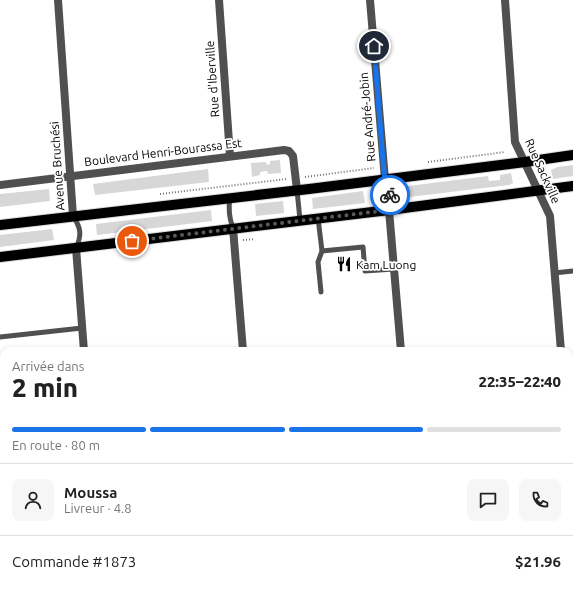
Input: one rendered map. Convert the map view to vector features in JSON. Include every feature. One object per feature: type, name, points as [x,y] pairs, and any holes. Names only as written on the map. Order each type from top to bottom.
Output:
[{"type":"main road","points":[[0,225],[385,180],[573,155]]},
{"type":"main road","points":[[0,257],[573,186]]},
{"type":"street","name":"Avenue Bruchési","points":[[58,0],[73,216]]},
{"type":"street","name":"Rue d'Iberville","points":[[218,0],[230,156]]},
{"type":"street","name":"Rue André-Jobin","points":[[370,0],[385,180]]},
{"type":"street","name":"Rue Sackville","points":[[505,0],[515,142],[550,216],[560,347]]},
{"type":"street","name":"Boulevard Henri-Bourassa Est","points":[[0,185],[284,150],[289,151],[294,158],[297,190]]},
{"type":"street","name":"Rue André-Jobin","points":[[389,210],[401,347]]},
{"type":"street","points":[[233,228],[243,347]]},
{"type":"street","name":"Avenue Bruchési","points":[[76,248],[84,347]]},
{"type":"lane","name":"Rue André-Jobin","points":[[385,180],[389,188],[391,200],[389,210]]},
{"type":"lane","name":"Boulevard Henri-Bourassa Est","points":[[297,190],[300,220]]},
{"type":"lane","points":[[230,198],[228,208],[233,228]]},
{"type":"lane","name":"Avenue Bruchési","points":[[73,216],[79,225],[80,238],[76,248]]},
{"type":"lane","points":[[318,218],[322,251],[318,262],[321,292]]},
{"type":"lane","points":[[322,251],[363,247],[365,271],[394,269]]},
{"type":"lane","points":[[554,273],[573,271]]},
{"type":"lane","points":[[0,337],[82,328]]},
{"type":"path","points":[[422,163],[508,152]]},
{"type":"path","points":[[307,176],[369,168]]},
{"type":"path","points":[[154,195],[284,179]]},
{"type":"shaded area","points":[[280,160],[281,173],[268,174],[267,171],[260,172],[260,175],[252,177],[251,163],[266,162],[267,165],[270,164],[270,161]]},
{"type":"shaded area","points":[[573,165],[573,176],[553,179],[551,170],[558,167]]},
{"type":"shaded area","points":[[208,169],[209,182],[95,195],[93,184]]},
{"type":"shaded area","points":[[511,173],[513,183],[509,185],[409,197],[408,186],[488,176],[489,181],[500,180],[500,175]]},
{"type":"shaded area","points":[[49,189],[50,201],[0,207],[0,194]]},
{"type":"shaded area","points":[[363,191],[365,203],[313,209],[312,198]]},
{"type":"shaded area","points":[[283,201],[284,213],[256,216],[255,204]]},
{"type":"shaded area","points":[[211,210],[212,221],[97,235],[96,224]]},
{"type":"shaded area","points":[[52,229],[54,240],[0,247],[0,235]]},
{"type":"way so far","points":[[132,241],[389,210],[391,200],[390,195]]},
{"type":"place","name":"Kam Luong","points":[[344,264]]},
{"type":"route","points":[[374,46],[385,180],[389,188],[390,195]]}]
